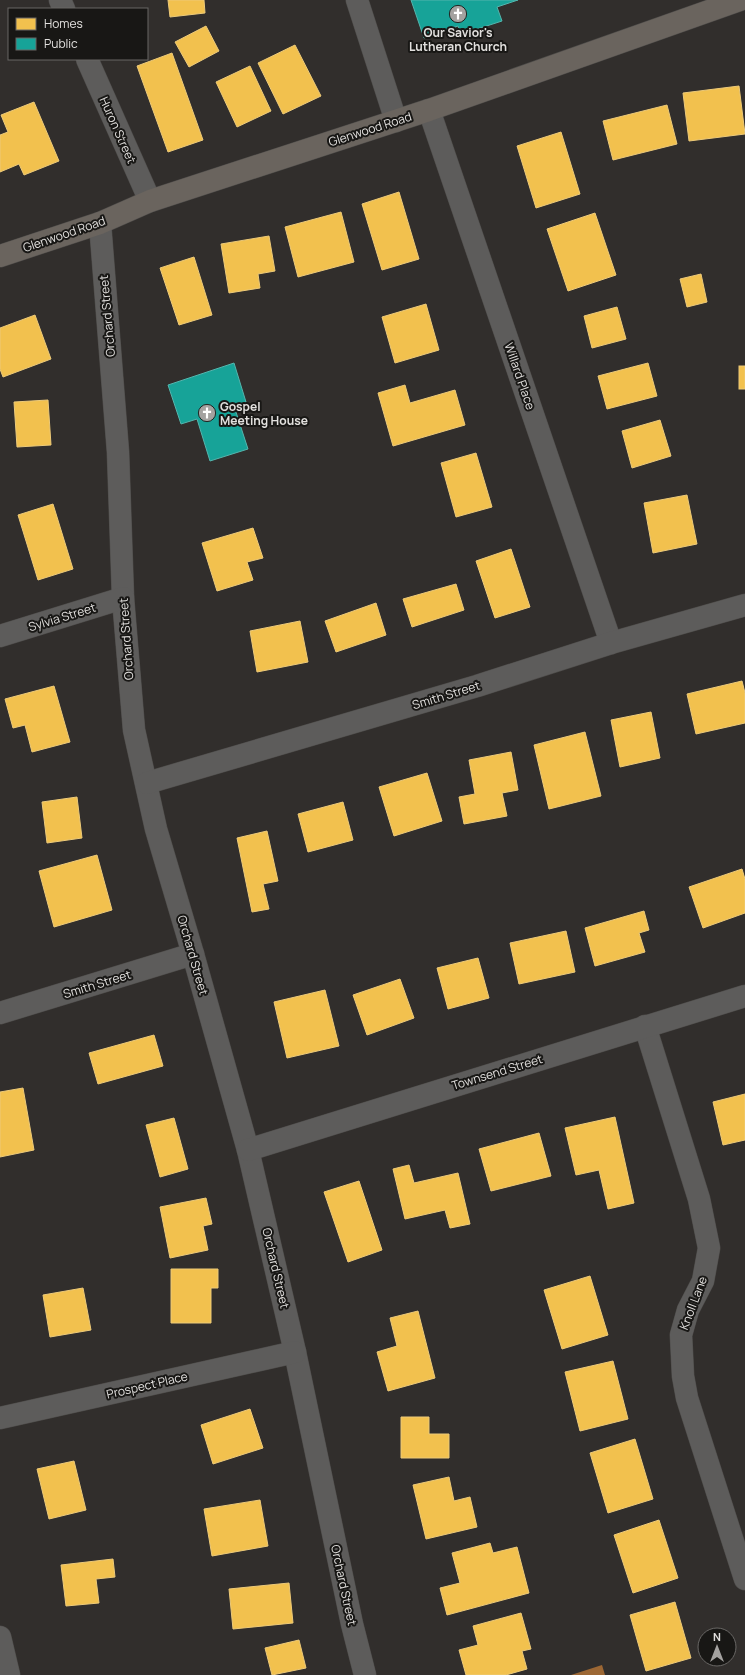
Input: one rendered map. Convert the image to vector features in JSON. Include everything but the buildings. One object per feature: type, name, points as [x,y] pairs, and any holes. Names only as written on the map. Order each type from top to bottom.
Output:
[{"type":"main road","name":"Glenwood Road","points":[[0,256],[100,223],[150,201],[429,110],[740,0]]},
{"type":"street","points":[[357,0],[396,121]]},
{"type":"street","name":"Huron Street","points":[[86,60],[150,201]]},
{"type":"street","name":"Willard Place","points":[[429,110],[611,643]]},
{"type":"street","name":"Orchard Street","points":[[100,223],[118,452],[123,598],[134,730],[156,829],[248,1150],[295,1352],[364,1675]]},
{"type":"street","name":"Sylvia Street","points":[[0,636],[123,598]]},
{"type":"street","name":"Smith Street","points":[[147,783],[477,686],[611,643],[745,605]]},
{"type":"street","name":"Smith Street","points":[[0,1014],[193,954]]},
{"type":"street","name":"Townsend Street","points":[[248,1150],[745,996]]},
{"type":"street","name":"Knoll Lane","points":[[645,1026],[699,1199],[709,1248],[703,1281],[688,1310],[681,1335],[683,1376],[687,1398],[745,1579]]},
{"type":"street","name":"Prospect Place","points":[[0,1418],[295,1352]]},
{"type":"street","points":[[0,1637],[9,1675]]},
{"type":"shaded area","points":[[602,1665],[605,1675],[571,1675]]},
{"type":"place","name":"Our Savior's Lutheran Church","points":[[458,14]]},
{"type":"place","name":"Gospel Meeting House","points":[[207,413]]}]
